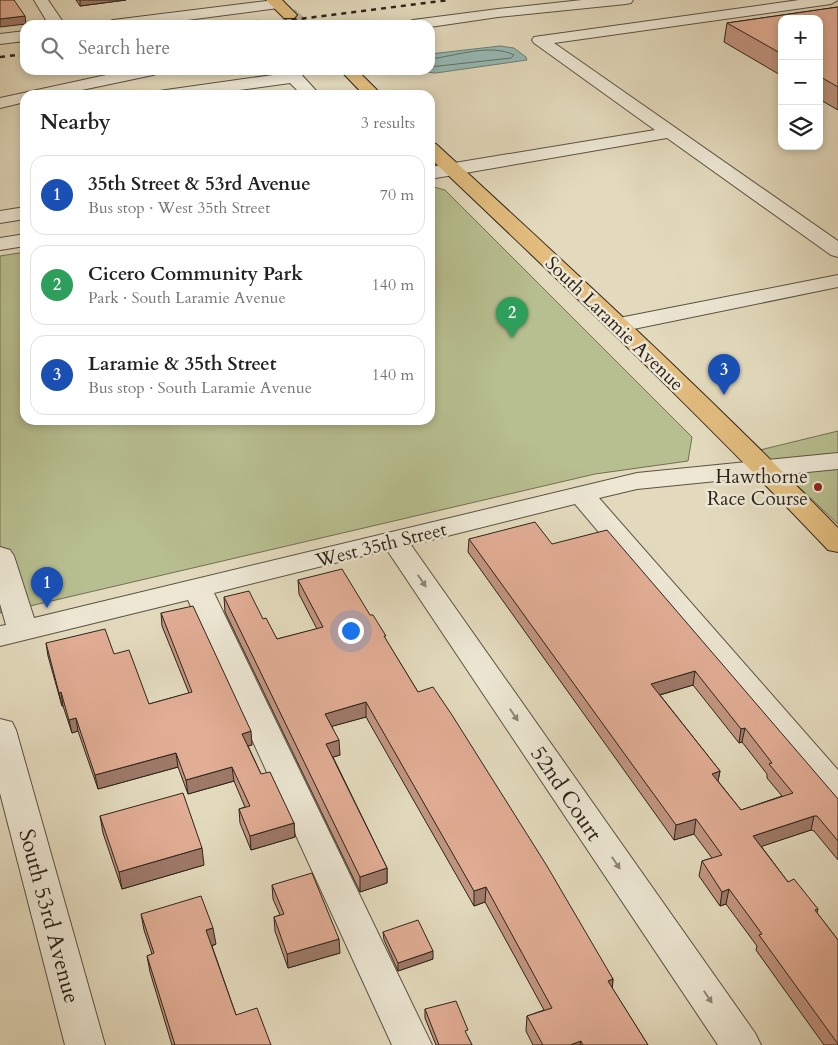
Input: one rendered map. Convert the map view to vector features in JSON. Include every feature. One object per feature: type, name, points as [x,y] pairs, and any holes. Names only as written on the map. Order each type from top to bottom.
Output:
[{"type":"main road","points":[[353,75],[369,90]]},
{"type":"main road","name":"South Laramie Avenue","points":[[435,153],[619,325],[764,467],[838,544]]},
{"type":"street","points":[[41,0],[54,20]]},
{"type":"street","points":[[435,22],[498,13],[626,0]]},
{"type":"street","points":[[831,0],[540,40],[838,251]]},
{"type":"street","points":[[164,6],[174,17]]},
{"type":"street","points":[[151,20],[280,6]]},
{"type":"street","points":[[0,39],[20,37]]},
{"type":"street","points":[[58,90],[129,75]]},
{"type":"street","points":[[202,90],[294,77],[307,90]]},
{"type":"street","points":[[0,103],[20,98]]},
{"type":"street","points":[[0,119],[20,115]]},
{"type":"street","points":[[435,172],[672,132]]},
{"type":"street","points":[[0,217],[20,214]]},
{"type":"street","points":[[0,244],[20,241]]},
{"type":"street","points":[[619,325],[838,281]]},
{"type":"street","name":"West 35th Street","points":[[11,634],[637,481],[838,461]]},
{"type":"street","points":[[581,495],[838,792]]},
{"type":"street","name":"52nd Court","points":[[394,540],[741,1045]]},
{"type":"street","points":[[0,556],[11,634]]},
{"type":"street","points":[[197,588],[412,1045]]},
{"type":"street","name":"South 53rd Avenue","points":[[0,730],[8,795],[85,1045]]},
{"type":"green space","points":[[435,187],[445,190],[692,437],[688,461],[595,474],[0,613],[0,256],[20,253],[20,425],[435,425]]},
{"type":"green space","name":"Hawthorne Race Course","points":[[838,431],[838,524],[760,450]]},
{"type":"water","points":[[500,46],[514,48],[526,57],[527,60],[436,73],[435,53]]},
{"type":"building","points":[[0,0],[14,0],[25,16],[0,19]]},
{"type":"building","points":[[838,7],[838,87],[823,78],[823,15],[782,15]]},
{"type":"building","points":[[778,16],[778,52],[727,23]]},
{"type":"building","points":[[535,522],[552,544],[607,530],[838,799],[838,841],[817,816],[753,836],[788,882],[794,879],[818,909],[815,910],[838,940],[838,1044],[759,935],[762,934],[729,889],[722,892],[702,861],[722,855],[696,819],[676,825],[469,539]],"holes":[[[695,671],[741,729],[745,728],[772,763],[769,764],[793,793],[741,810],[712,774],[720,771],[651,684]]]},
{"type":"building","points":[[342,569],[370,615],[373,615],[386,636],[384,636],[418,692],[433,687],[452,715],[547,866],[613,979],[608,981],[648,1045],[583,1045],[581,1041],[570,1045],[543,1045],[527,1016],[552,1008],[486,887],[474,891],[366,702],[325,714],[339,740],[326,744],[387,868],[360,877],[224,597],[249,591],[263,619],[266,618],[277,639],[323,627],[298,580]]},
{"type":"building","points":[[193,606],[251,731],[242,734],[261,774],[270,772],[294,823],[250,836],[239,809],[250,806],[232,767],[186,780],[176,753],[95,775],[76,718],[69,720],[61,692],[59,693],[46,643],[105,629],[114,654],[129,650],[149,704],[192,692],[161,613]]},
{"type":"building","points":[[183,793],[202,848],[119,872],[100,816]]},
{"type":"building","points":[[312,873],[339,939],[287,954],[274,917],[284,914],[272,885]]},
{"type":"building","points":[[201,896],[213,928],[206,930],[236,1015],[257,1008],[271,1045],[175,1045],[147,956],[154,953],[141,914]]},
{"type":"building","points":[[418,920],[433,951],[398,963],[383,932]]},
{"type":"building","points":[[456,1001],[468,1030],[465,1031],[472,1045],[439,1045],[425,1009]]},
{"type":"tunnel","points":[[289,15],[294,20]]},
{"type":"railway","points":[[291,20],[449,0]]},
{"type":"railway","points":[[0,57],[20,55]]},
{"type":"place","name":"Cicero Community Park","points":[[512,338]]},
{"type":"place","name":"Laramie & 35th Street","points":[[724,395]]},
{"type":"place","name":"Hawthorne Race Course","points":[[818,487]]},
{"type":"place","name":"35th Street & 53rd Avenue","points":[[47,608]]}]
